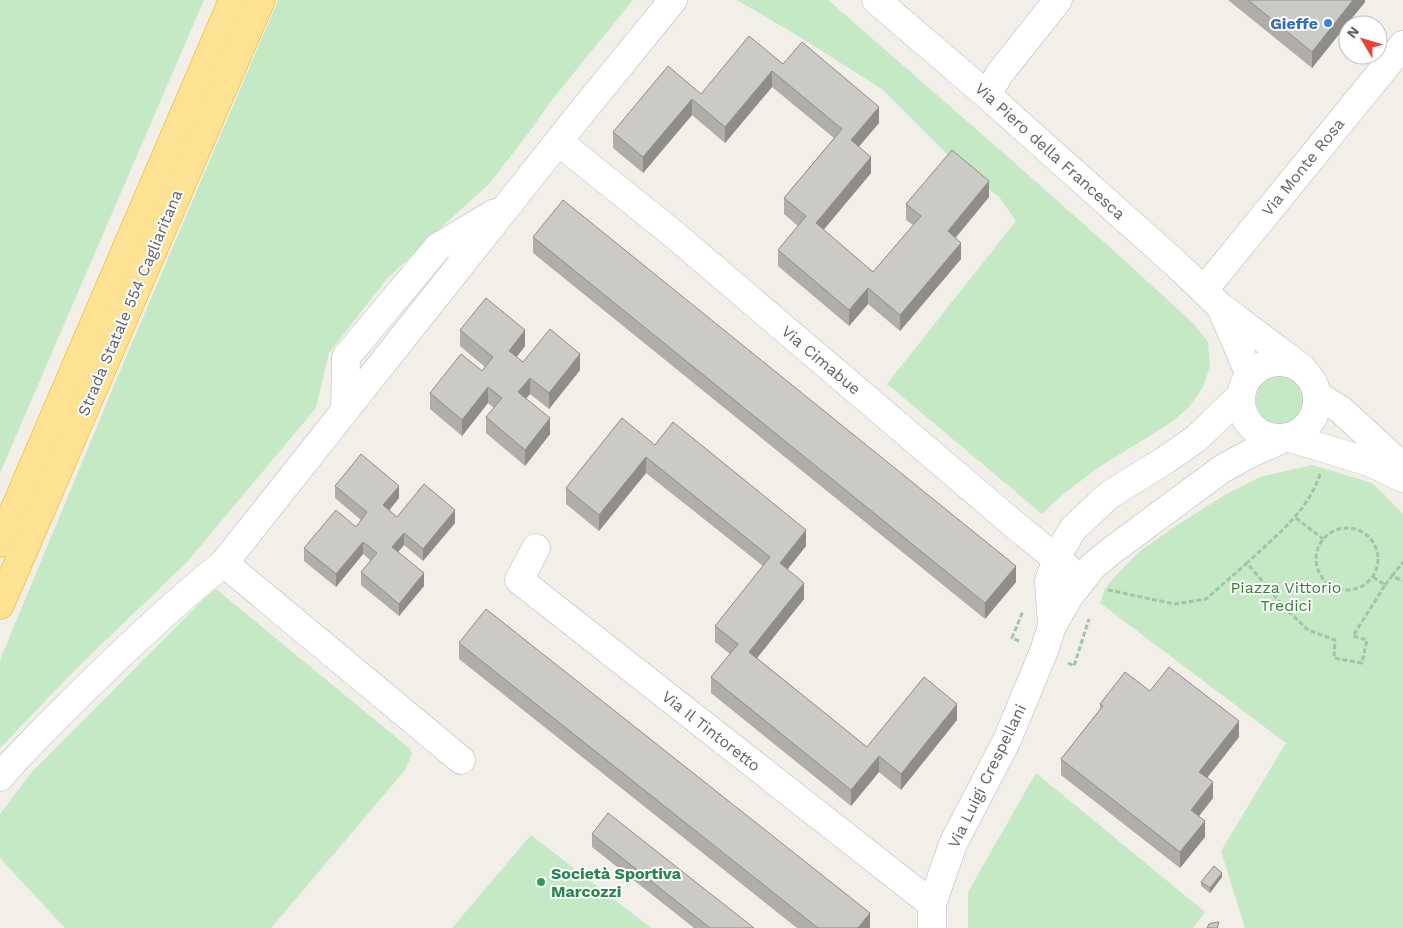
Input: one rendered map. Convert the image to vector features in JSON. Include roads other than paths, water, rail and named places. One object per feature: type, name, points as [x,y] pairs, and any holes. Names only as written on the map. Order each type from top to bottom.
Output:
[{"type":"highway","name":"Strada Statale 554 Cagliaritana","points":[[0,543],[233,0]]},
{"type":"highway","name":"Strada Statale 554 Cagliaritana","points":[[0,605],[261,0]]},
{"type":"street","points":[[0,777],[56,717],[123,652],[195,586],[224,563],[672,0]]},
{"type":"street","name":"Via Piero della Francesca","points":[[876,0],[987,94],[1212,298],[1302,368],[1315,384],[1317,395]]},
{"type":"street","points":[[987,94],[1000,73],[1058,0]]},
{"type":"street","name":"Via Monte Rosa","points":[[1212,298],[1403,45]]},
{"type":"street","name":"Via Cimabue","points":[[559,142],[671,232],[1056,560],[1082,580]]},
{"type":"street","name":"Via Piero della Francesca","points":[[1212,298],[1246,385],[1241,405],[1244,416],[1250,425],[1270,437],[1286,437],[1328,449],[1369,462],[1403,478]]},
{"type":"street","points":[[1246,385],[1258,368],[1269,363],[1280,361],[1302,368]]},
{"type":"street","name":"Via Luigi Crespellani","points":[[1052,626],[1049,581],[1059,552],[1073,529],[1110,495],[1197,438],[1246,385]]},
{"type":"street","points":[[1286,437],[1303,430],[1312,420],[1317,408],[1317,395]]},
{"type":"street","points":[[1317,395],[1341,410],[1403,467]]},
{"type":"street","name":"Via Luigi Crespellani","points":[[932,916],[953,844],[1007,740],[1044,652],[1052,626],[1070,595],[1093,566],[1111,550],[1222,469],[1250,453],[1286,437]]},
{"type":"street","name":"Via Il Tintoretto","points":[[536,548],[519,580],[932,916]]},
{"type":"street","points":[[224,563],[461,760]]},
{"type":"place","name":"Gieffe","points":[[1328,23]]},
{"type":"place","name":"Società Sportiva Marcozzi","points":[[541,882]]},
{"type":"park label","name":"Piazza Vittorio Tredici","points":[[1286,596]]}]
